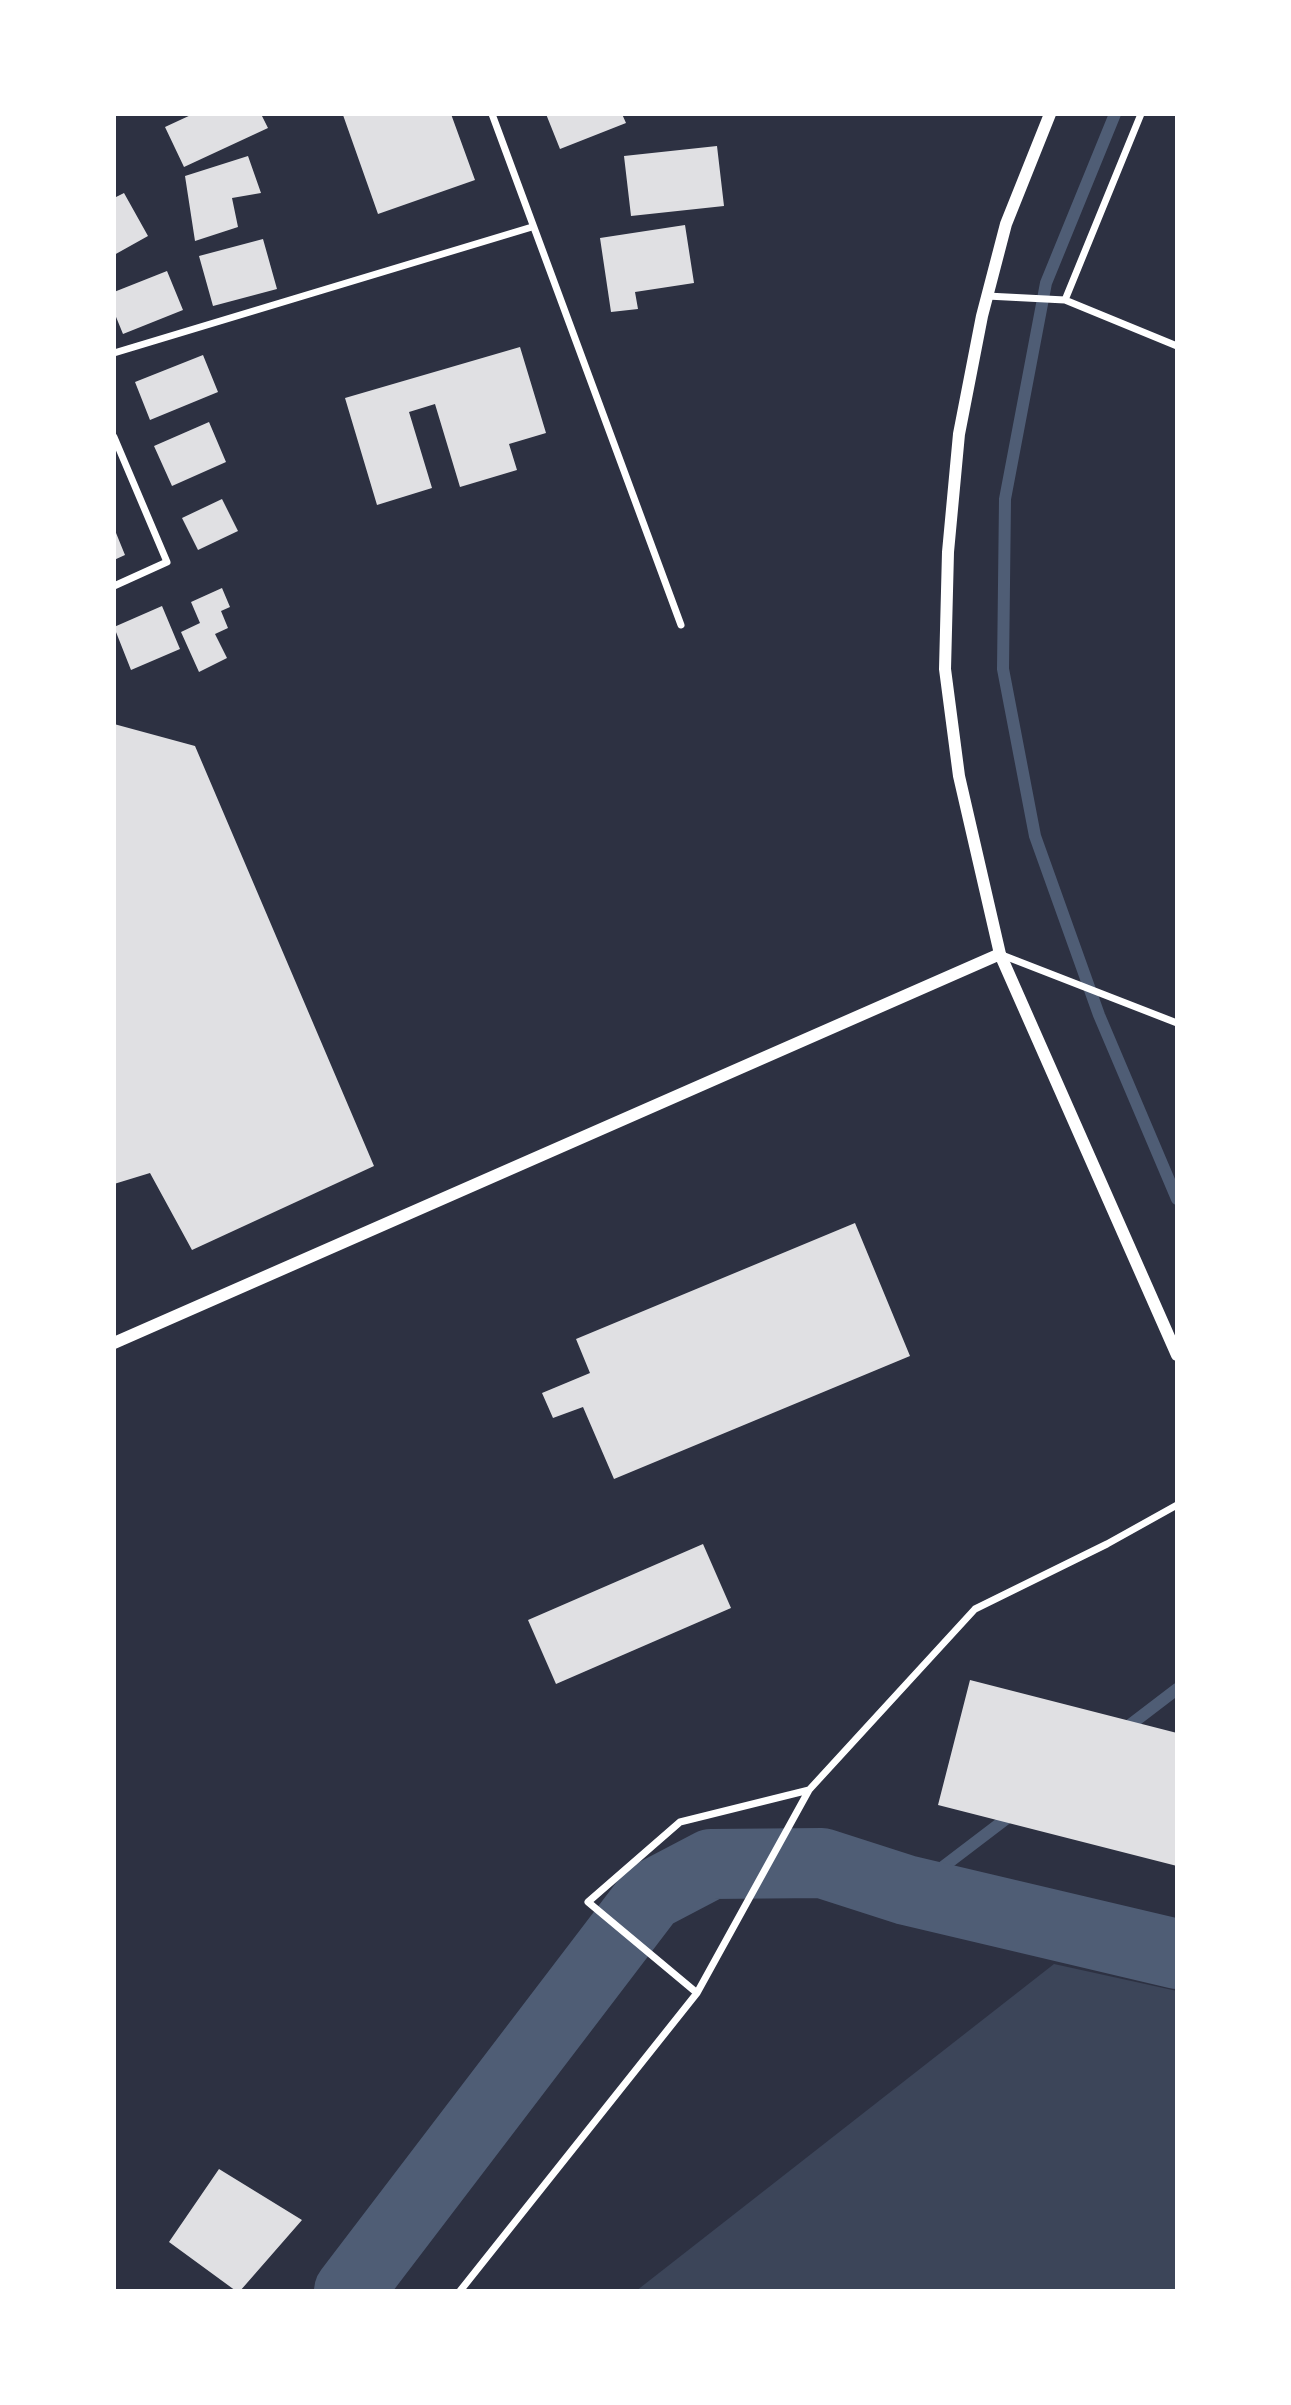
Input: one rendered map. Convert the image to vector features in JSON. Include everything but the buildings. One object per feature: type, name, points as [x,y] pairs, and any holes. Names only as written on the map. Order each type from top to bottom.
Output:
[{"type":"street","points":[[492,114],[681,625]]},
{"type":"street","points":[[1050,114],[1006,224],[987,296],[959,434],[948,552],[945,669],[959,776],[1000,954],[1177,1355]]},
{"type":"street","points":[[1065,300],[1141,114]]},
{"type":"street","points":[[114,353],[532,227]]},
{"type":"street","points":[[987,296],[1065,300],[1177,346]]},
{"type":"street","points":[[114,438],[167,562],[114,586]]},
{"type":"street","points":[[114,1343],[1000,954],[1177,1023]]},
{"type":"street","points":[[460,2291],[697,1993],[809,1790],[975,1609],[1107,1544],[1177,1505]]},
{"type":"street","points":[[697,1993],[588,1902],[680,1822],[809,1790]]},
{"type":"shaded area","points":[[1054,1964],[1177,1991],[1177,2291],[636,2291]]},
{"type":"waterway","points":[[1115,114],[1046,283],[1005,499],[1003,669],[1035,836],[1099,1015],[1177,1199]]},
{"type":"waterway","points":[[1122,1731],[1177,1689]]},
{"type":"waterway","points":[[906,1890],[927,1879],[1015,1812]]},
{"type":"waterway","points":[[349,2291],[650,1896],[711,1864],[822,1863],[906,1890],[1177,1954]]}]
